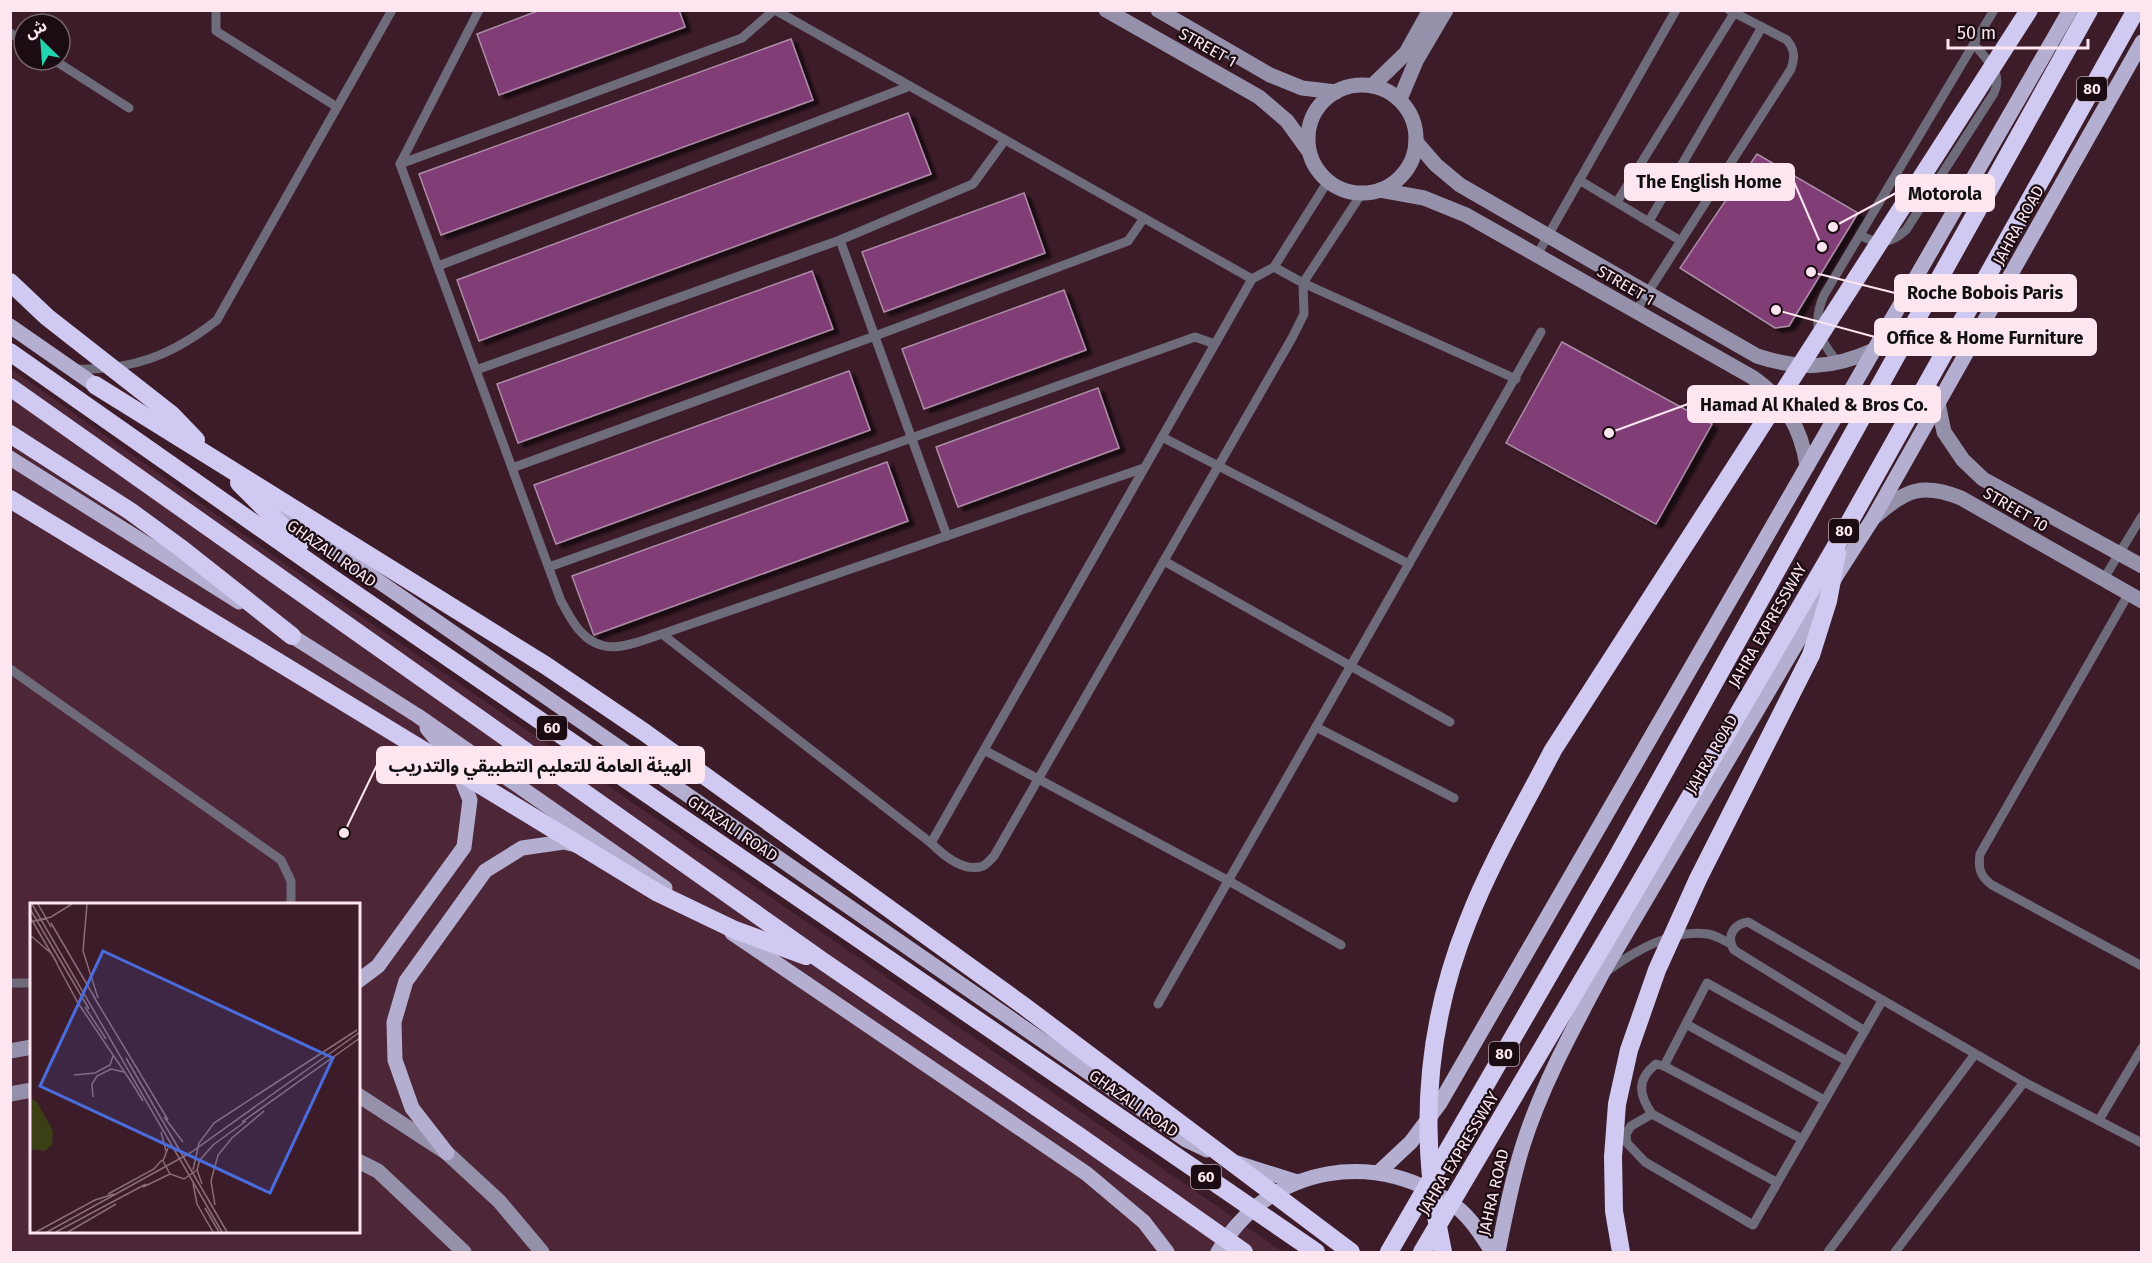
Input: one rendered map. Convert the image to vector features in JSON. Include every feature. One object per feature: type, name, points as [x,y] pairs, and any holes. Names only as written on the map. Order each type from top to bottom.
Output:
[{"type":"highway","points":[[1443,1252],[1435,1218],[1429,1172],[1427,1125],[1429,1078],[1443,998],[1467,922],[1495,862],[1553,750],[2030,10]]},
{"type":"highway","name":"JAHRA EXPRESSWAY","points":[[1389,1252],[1617,855],[2089,10]]},
{"type":"highway","name":"JAHRA EXPRESSWAY","points":[[1422,1252],[1840,539],[2136,10]]},
{"type":"highway","points":[[10,282],[47,317],[171,414],[332,578]]},
{"type":"highway","name":"GHAZALI ROAD","points":[[10,352],[332,578],[1316,1252]]},
{"type":"highway","points":[[95,385],[545,665],[644,732],[1014,999],[1352,1252]]},
{"type":"highway","name":"60","points":[[10,387],[824,962],[1244,1252]]},
{"type":"highway","points":[[10,434],[130,512],[182,549],[292,636]]},
{"type":"highway","points":[[10,499],[658,893],[735,930],[824,962]]},
{"type":"highway","points":[[1621,1252],[1614,1211],[1613,1157],[1617,1104],[1629,1050],[1657,970],[1698,879],[1811,655],[1828,601],[1840,539]]},
{"type":"main road","points":[[1379,1172],[1411,1142],[1440,1103],[2070,10]]},
{"type":"main road","name":"JAHRA ROAD","points":[[1498,1252],[1512,1180],[1524,1143],[1543,1093],[1602,974],[1832,583],[1872,520],[2142,42]]},
{"type":"main road","name":"GHAZALI ROAD","points":[[10,326],[1186,1140],[1232,1161],[1297,1182]]},
{"type":"main road","points":[[10,458],[418,716],[622,858],[1087,1174],[1144,1222],[1167,1252]]},
{"type":"main road","points":[[360,980],[378,966],[464,847],[470,800],[455,764],[418,716]]},
{"type":"main road","points":[[447,1153],[412,1108],[395,1060],[394,1022],[406,981],[485,871],[522,848],[564,842],[622,858]]},
{"type":"main road","points":[[1218,1252],[1242,1219],[1268,1198],[1297,1182],[1324,1174],[1351,1171],[1379,1172],[1408,1180],[1436,1193],[1460,1211],[1481,1233],[1492,1252]]},
{"type":"street","name":"STREET 1","points":[[1106,10],[1259,97],[1287,121],[1309,151]]},
{"type":"street","name":"STREET 1","points":[[1158,10],[1270,75],[1302,88],[1336,92]]},
{"type":"street","points":[[1372,86],[1406,53],[1430,10]]},
{"type":"street","points":[[1400,99],[1416,62],[1446,10]]},
{"type":"street","points":[[1354,86],[1372,86],[1400,99],[1414,122],[1416,142],[1411,163],[1398,179],[1380,190],[1362,193],[1344,190],[1328,181],[1316,168],[1309,151],[1308,134],[1313,117],[1323,102],[1336,92],[1354,86]]},
{"type":"street","name":"STREET 1","points":[[1416,142],[1436,165],[1460,185],[1758,356],[1782,364],[1801,366],[1838,363],[1874,350]]},
{"type":"street","name":"STREET 1","points":[[1380,190],[1402,193],[1446,205],[1466,214],[1765,386],[1781,402],[1794,421],[1805,450],[1807,466]]},
{"type":"street","name":"STREET 10","points":[[1938,403],[1944,432],[1963,460],[1983,480],[2142,566]]},
{"type":"street","name":"STREET 10","points":[[1872,520],[1895,499],[1918,490],[1940,490],[1961,498],[2135,597]]},
{"type":"street","points":[[10,1051],[30,1047]]},
{"type":"street","points":[[10,1094],[30,1090]]},
{"type":"street","points":[[360,1096],[447,1153],[499,1201],[542,1252]]},
{"type":"street","points":[[360,1162],[378,1171],[464,1252]]},
{"type":"lane","points":[[216,10],[216,31],[337,107]]},
{"type":"lane","points":[[72,369],[94,370],[139,363],[181,346],[217,320],[392,10]]},
{"type":"lane","points":[[479,10],[400,164],[561,601],[581,633],[599,647],[623,646],[662,634],[1144,468]]},
{"type":"lane","points":[[400,164],[742,38],[774,10],[1252,279]]},
{"type":"lane","points":[[1537,255],[1676,10]]},
{"type":"lane","points":[[1838,363],[1824,345],[1819,333],[1817,320],[1819,307],[1994,10]]},
{"type":"lane","points":[[1617,202],[1733,12],[1787,40],[1793,47],[1795,58],[1791,69],[1636,311]]},
{"type":"lane","points":[[1649,221],[1762,27]]},
{"type":"lane","points":[[1860,236],[1869,241],[1889,242],[1906,230],[1994,93],[1998,80],[1997,73],[1974,44]]},
{"type":"lane","points":[[72,72],[129,108]]},
{"type":"lane","points":[[438,266],[910,86]]},
{"type":"lane","points":[[476,370],[840,240],[973,184],[1005,140]]},
{"type":"lane","points":[[1579,180],[1681,241]]},
{"type":"lane","points":[[931,843],[1252,279],[1274,267],[1328,181]]},
{"type":"lane","points":[[662,634],[931,843],[943,855],[970,868],[984,865],[994,856],[1292,338],[1304,314],[1303,283],[1362,193]]},
{"type":"lane","points":[[512,468],[1128,241],[1144,218]]},
{"type":"lane","points":[[840,240],[947,536]]},
{"type":"lane","points":[[1274,267],[1303,283],[1516,379]]},
{"type":"lane","points":[[1158,1004],[1541,332]]},
{"type":"lane","points":[[549,567],[1195,337],[1215,344]]},
{"type":"lane","points":[[1162,437],[1409,564]]},
{"type":"lane","points":[[2103,580],[2142,516]]},
{"type":"lane","points":[[1164,561],[1450,722]]},
{"type":"lane","points":[[2135,597],[1980,854],[1978,868],[1982,878],[1992,885],[2142,966]]},
{"type":"lane","points":[[10,669],[281,860],[291,881],[291,903]]},
{"type":"lane","points":[[1316,727],[1454,798]]},
{"type":"lane","points":[[984,750],[1228,881],[1341,945]]},
{"type":"lane","points":[[1865,1031],[1734,950],[1730,943],[1730,935],[1736,927],[1748,922],[2024,1082],[2142,1143]]},
{"type":"lane","points":[[1602,974],[1632,953],[1654,943],[1687,933],[1710,934],[1730,943]]},
{"type":"lane","points":[[10,983],[30,983]]},
{"type":"lane","points":[[1664,1066],[1707,983],[1847,1061]]},
{"type":"lane","points":[[1652,1114],[1631,1126],[1626,1134],[1627,1143],[1645,1162],[1753,1225],[1882,1001]]},
{"type":"lane","points":[[1686,1024],[1824,1100]]},
{"type":"lane","points":[[2099,1120],[2142,1048]]},
{"type":"lane","points":[[1828,1252],[1975,1054]]},
{"type":"lane","points":[[1776,1182],[1652,1114],[1647,1107],[1640,1086],[1646,1072],[1656,1064],[1664,1066],[1802,1139]]},
{"type":"lane","points":[[1895,1252],[2024,1082]]},
{"type":"shaded area","points":[[10,368],[308,580],[1283,1252],[11,1252]]},
{"type":"building","points":[[540,10],[679,10],[685,27],[499,95],[477,34]]},
{"type":"building","points":[[791,39],[813,100],[441,235],[419,174]]},
{"type":"building","points":[[908,113],[931,174],[479,341],[457,280]]},
{"type":"building","points":[[1757,154],[1858,213],[1789,326],[1775,328],[1680,268]]},
{"type":"building","points":[[1024,193],[1045,253],[884,312],[862,252]]},
{"type":"building","points":[[812,271],[833,329],[518,443],[497,384]]},
{"type":"building","points":[[1064,290],[1086,350],[924,409],[902,349]]},
{"type":"building","points":[[1562,342],[1712,424],[1656,524],[1506,443]]},
{"type":"building","points":[[849,371],[870,430],[556,544],[534,485]]},
{"type":"building","points":[[1098,388],[1119,448],[958,507],[936,447]]},
{"type":"building","points":[[887,462],[908,521],[594,635],[572,576]]},
{"type":"place","name":"Motorola","points":[[1833,227]]},
{"type":"place","name":"The English Home","points":[[1822,247]]},
{"type":"place","name":"Roche Bobois Paris","points":[[1811,272]]},
{"type":"place","name":"Office & Home Furniture","points":[[1776,310]]},
{"type":"place","name":"Hamad Al Khaled & Bros Co.","points":[[1609,433]]},
{"type":"place","name":"الهيئة العامة للتعليم التطبيقي والتدريب","points":[[344,833]]}]
